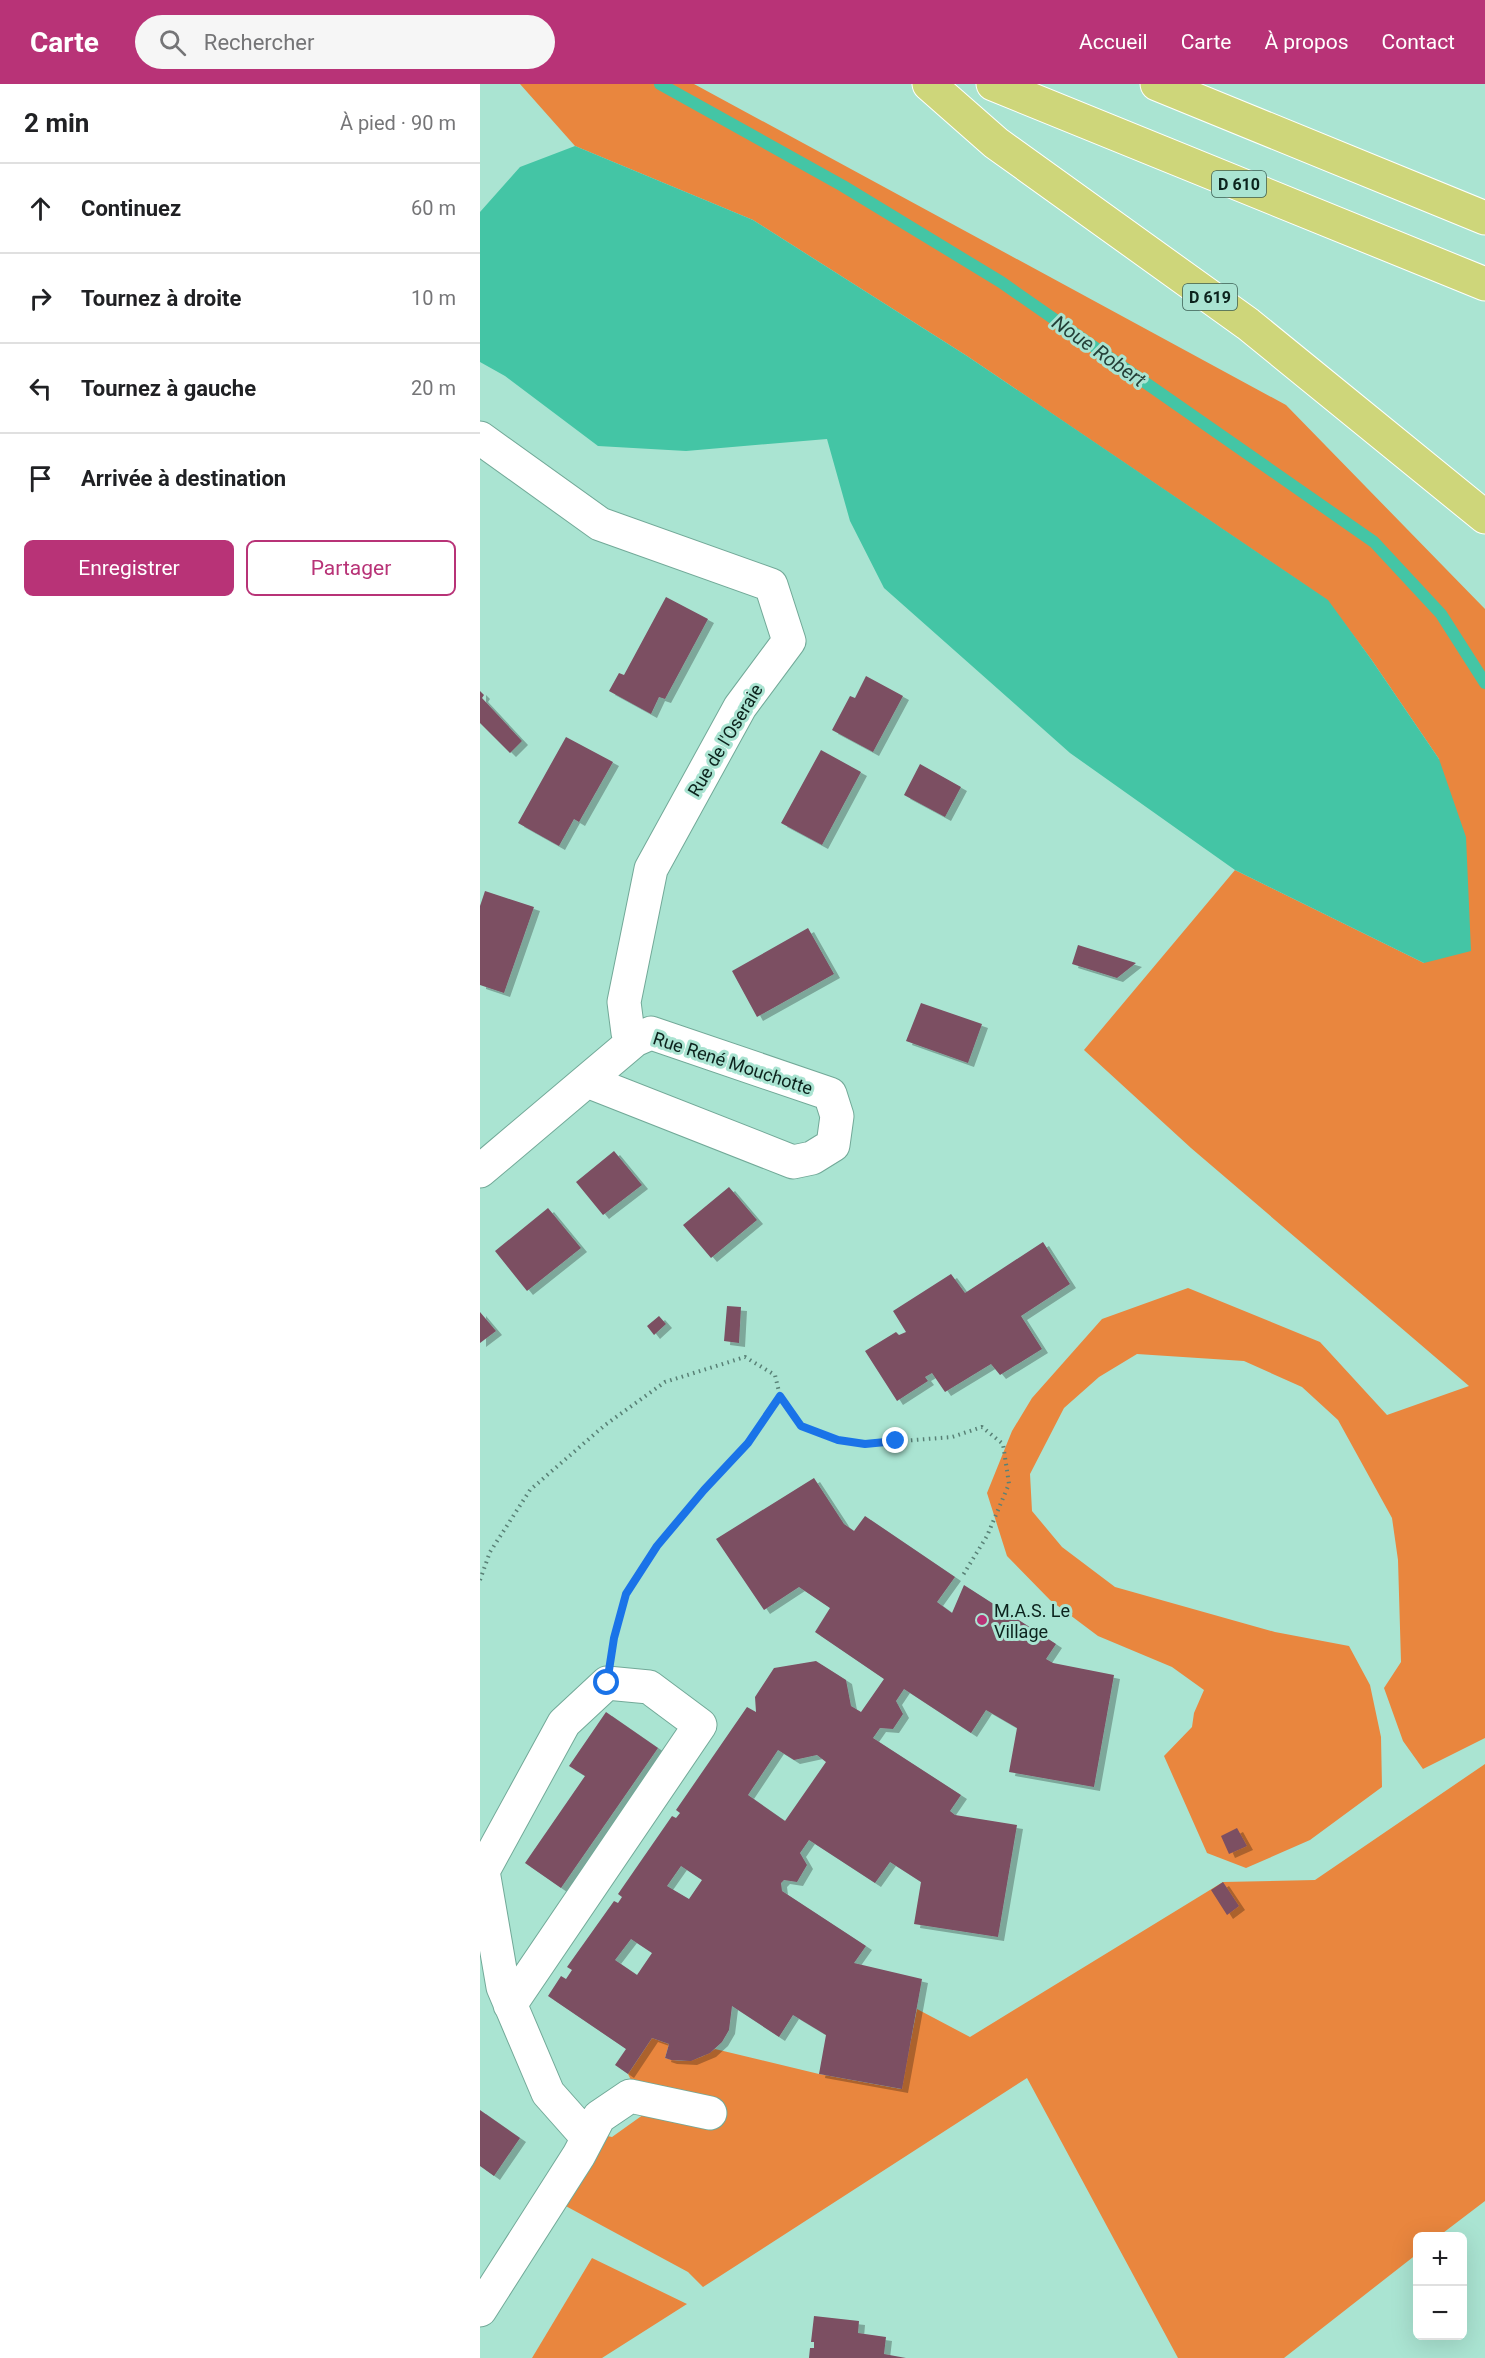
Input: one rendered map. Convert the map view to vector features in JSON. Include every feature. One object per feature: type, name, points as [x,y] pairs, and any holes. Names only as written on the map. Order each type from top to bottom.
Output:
[{"type":"highway","name":"D 619","points":[[928,84],[996,144],[1248,324],[1485,517]]},
{"type":"highway","name":"D 610","points":[[993,84],[1485,284]]},
{"type":"highway","points":[[1157,84],[1485,218]]},
{"type":"street","name":"Rue de l'Oseraie","points":[[480,438],[600,524],[771,585],[789,641],[740,707],[651,869],[624,1002],[628,1033],[635,1040]]},
{"type":"street","name":"Rue René Mouchotte","points":[[480,1171],[635,1040],[651,1033],[830,1094],[837,1116],[833,1145],[812,1158],[793,1162],[587,1081]]},
{"type":"street","points":[[510,2006],[700,1725],[649,1687],[607,1683],[564,1723],[483,1871],[502,1987],[510,2006],[548,2093],[587,2137]]},
{"type":"street","points":[[480,2310],[579,2155],[599,2117],[630,2096],[710,2113]]},
{"type":"path","points":[[480,1580],[490,1552],[531,1490],[605,1425],[665,1382],[745,1357],[775,1375],[780,1396],[801,1426],[838,1440],[865,1444],[952,1437],[982,1427],[1003,1444],[1009,1484],[987,1536],[963,1575]]},
{"type":"path","points":[[607,1683],[614,1638],[626,1594],[657,1546],[704,1490],[748,1443],[780,1396]]},
{"type":"shaded area","points":[[520,84],[694,84],[1286,405],[1485,609],[1485,1738],[1423,1769],[1403,1741],[1384,1688],[1401,1662],[1398,1560],[1392,1518],[1338,1420],[1302,1387],[1244,1361],[1137,1354],[1099,1377],[1064,1408],[1030,1474],[1032,1511],[1062,1547],[1115,1587],[1275,1632],[1349,1646],[1370,1685],[1381,1737],[1382,1787],[1310,1840],[1246,1868],[1207,1853],[1164,1756],[1192,1727],[1194,1713],[1204,1690],[1172,1667],[1098,1636],[1050,1600],[1007,1556],[987,1493],[1012,1431],[1032,1398],[1102,1319],[1188,1288],[1320,1342],[1387,1415],[1469,1386],[1191,1148],[1084,1050],[1235,870],[1424,963],[1439,759],[1371,659],[1327,600],[967,356],[753,220],[575,146]]},
{"type":"shaded area","points":[[575,146],[753,220],[967,356],[1328,600],[1439,759],[1466,837],[1471,951],[1424,963],[1235,870],[1070,753],[884,588],[850,521],[827,439],[686,451],[598,446],[505,376],[480,362],[480,212],[520,167]]},
{"type":"shaded area","points":[[1485,1764],[1485,2201],[1444,2232],[1413,2232],[1413,2257],[1284,2358],[1178,2358],[1027,2078],[703,2287],[688,2272],[562,2204],[598,2134],[612,2137],[647,2112],[628,2074],[652,2038],[669,2044],[665,2058],[672,2060],[691,2060],[715,2049],[819,2074],[901,2089],[917,2009],[970,2037],[1223,1882],[1315,1880]]},
{"type":"shaded area","points":[[592,2258],[687,2304],[602,2358],[532,2358]]},
{"type":"building","points":[[666,597],[708,619],[665,699],[659,697],[651,714],[609,691],[619,673],[624,675]]},
{"type":"building","points":[[866,676],[903,696],[873,752],[832,730],[850,696],[855,698]]},
{"type":"building","points":[[480,691],[484,695],[482,698],[522,741],[510,753],[480,723]]},
{"type":"building","points":[[566,737],[613,762],[579,822],[574,819],[559,846],[518,823]]},
{"type":"building","points":[[821,750],[861,772],[822,845],[781,823]]},
{"type":"building","points":[[920,764],[961,787],[945,817],[904,795]]},
{"type":"building","points":[[485,891],[534,907],[504,993],[480,985],[480,906]]},
{"type":"building","points":[[808,928],[834,974],[757,1017],[732,971]]},
{"type":"building","points":[[1078,945],[1136,963],[1117,978],[1072,964]]},
{"type":"building","points":[[921,1003],[982,1024],[968,1063],[906,1041]]},
{"type":"building","points":[[614,1151],[642,1185],[603,1215],[576,1182]]},
{"type":"building","points":[[729,1187],[757,1220],[711,1258],[683,1225]]},
{"type":"building","points":[[548,1208],[581,1248],[527,1291],[495,1251]]},
{"type":"building","points":[[1043,1242],[1070,1284],[1021,1316],[1042,1349],[1000,1375],[991,1364],[945,1392],[932,1373],[925,1377],[928,1381],[897,1401],[865,1351],[896,1332],[899,1335],[906,1332],[893,1311],[951,1274],[965,1293]]},
{"type":"building","points":[[727,1306],[741,1307],[739,1343],[724,1341]]},
{"type":"building","points":[[480,1312],[496,1331],[480,1343]]},
{"type":"building","points":[[659,1316],[666,1324],[654,1335],[647,1326]]},
{"type":"building","points":[[814,1478],[844,1524],[854,1531],[865,1516],[955,1577],[937,1602],[952,1613],[964,1585],[1056,1644],[1046,1659],[1053,1663],[1114,1675],[1094,1787],[1009,1772],[1017,1728],[986,1710],[971,1733],[904,1689],[896,1701],[903,1714],[893,1729],[880,1728],[873,1738],[961,1795],[950,1811],[955,1815],[1017,1825],[998,1937],[914,1924],[921,1882],[890,1862],[875,1883],[809,1840],[800,1853],[807,1865],[797,1882],[784,1880],[781,1883],[782,1891],[866,1946],[854,1963],[922,1979],[902,2089],[819,2074],[826,2035],[793,2015],[779,2037],[732,2006],[729,2030],[722,2042],[710,2053],[691,2061],[671,2060],[665,2058],[669,2044],[652,2038],[628,2074],[615,2065],[626,2049],[548,1996],[561,1976],[566,1979],[572,1970],[567,1967],[614,1901],[618,1903],[622,1897],[618,1894],[672,1816],[676,1818],[680,1813],[676,1810],[747,1707],[756,1712],[755,1697],[774,1668],[816,1661],[846,1680],[851,1706],[861,1712],[884,1679],[815,1632],[830,1608],[799,1587],[764,1610],[716,1539]],"holes":[[[778,1750],[794,1760],[817,1755],[826,1762],[785,1821],[748,1795]],[[681,1866],[702,1880],[689,1899],[667,1886]],[[631,1939],[652,1953],[637,1975],[615,1960]]]},
{"type":"building","points":[[606,1712],[658,1748],[561,1888],[525,1863],[585,1776],[569,1766]]},
{"type":"building","points":[[1237,1828],[1247,1846],[1229,1854],[1221,1836]]},
{"type":"building","points":[[1223,1882],[1239,1906],[1227,1915],[1211,1890]]},
{"type":"building","points":[[480,2110],[520,2138],[494,2176],[480,2166]]},
{"type":"building","points":[[814,2316],[859,2321],[858,2333],[886,2337],[884,2354],[906,2358],[809,2358],[810,2348],[814,2348],[814,2342],[811,2342]]},
{"type":"waterway","name":"Noue Robert","points":[[660,84],[843,186],[1001,282],[1374,542],[1441,614],[1485,683]]},
{"type":"place","name":"M.A.S. Le Village","points":[[982,1620]]},
{"type":"route","points":[[607,1683],[614,1638],[626,1594],[657,1546],[704,1490],[748,1443],[780,1396],[801,1426],[838,1440],[865,1444],[896,1441]]}]
